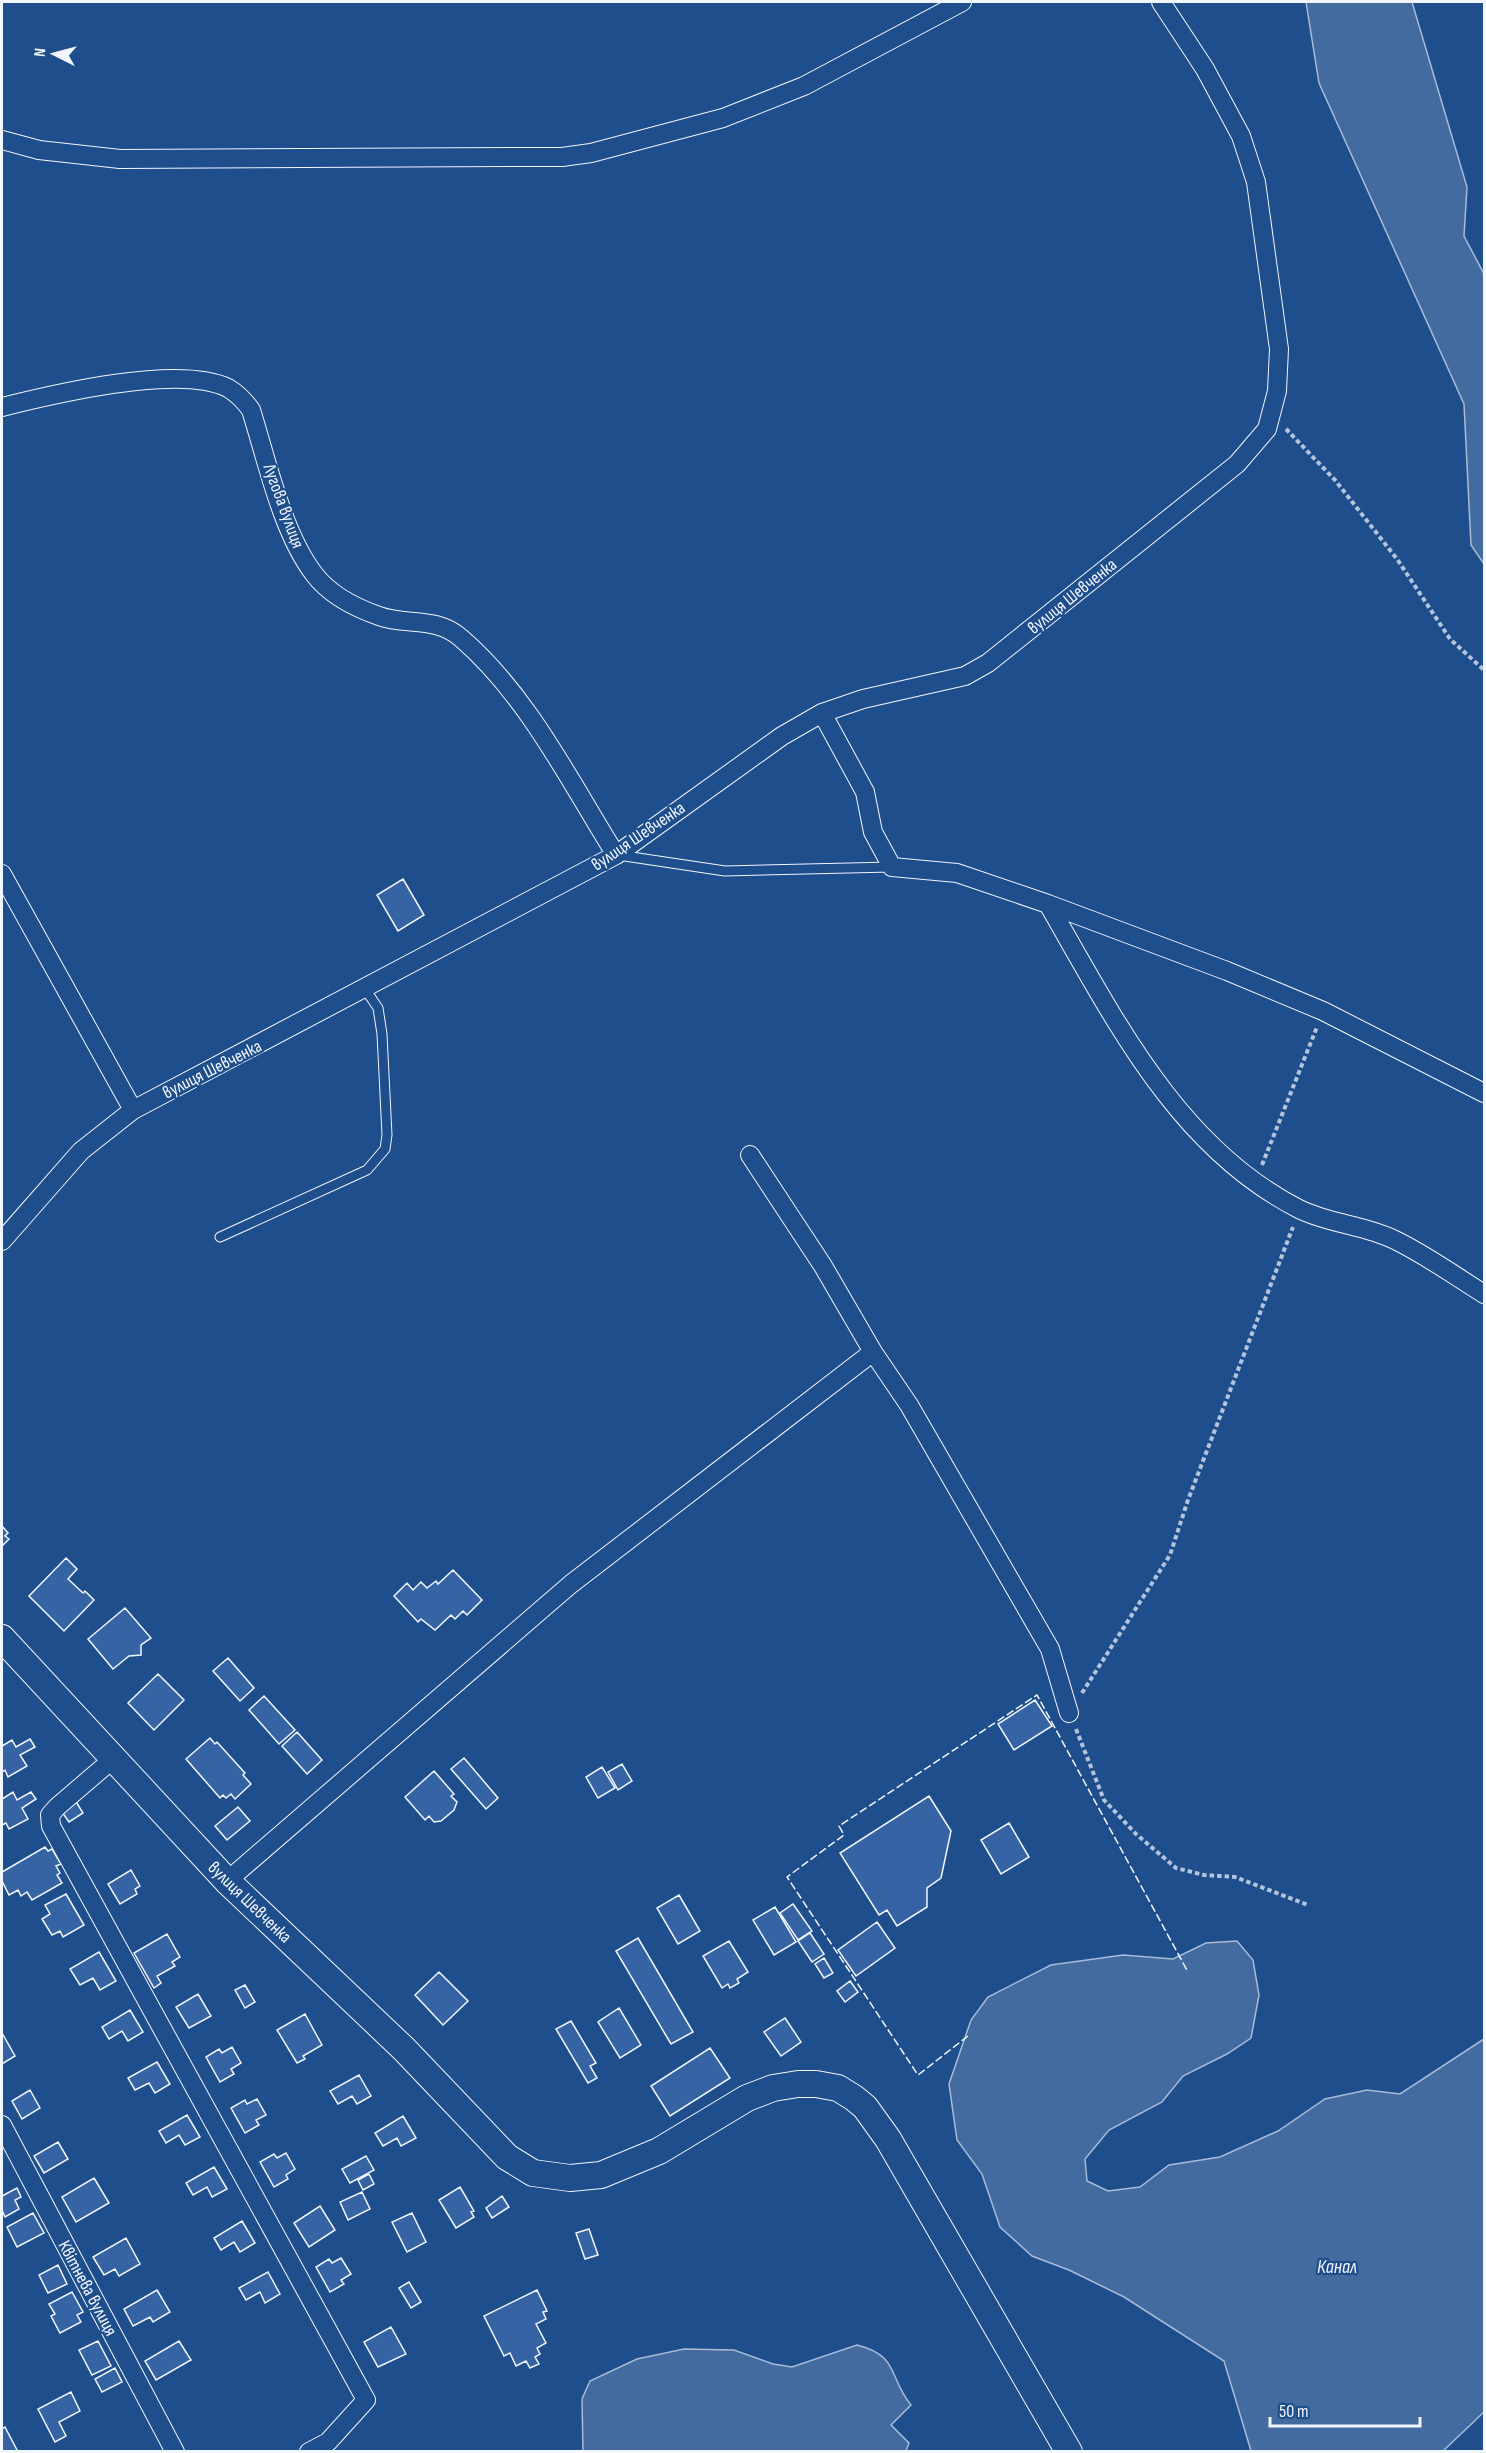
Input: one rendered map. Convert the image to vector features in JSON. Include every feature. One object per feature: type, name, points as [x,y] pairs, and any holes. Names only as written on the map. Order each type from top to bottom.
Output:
[{"type":"street","points":[[2,140],[39,150],[120,159],[494,158],[591,153],[723,118],[804,86],[962,2]]},
{"type":"street","points":[[1161,2],[1205,69],[1241,136],[1256,182],[1279,349],[1277,391],[1267,429]]},
{"type":"street","name":"Лугова вулиця","points":[[2,407],[61,392],[174,378],[205,381],[227,388],[242,398],[250,410],[295,544],[315,576],[342,599],[381,617],[419,621],[442,627],[458,635],[488,663],[522,704],[616,855]]},
{"type":"street","name":"вулиця Шевченка","points":[[2,1241],[81,1151],[133,1110],[616,855],[782,736],[822,713],[862,699],[965,676],[988,663],[1237,464],[1267,429]]},
{"type":"street","points":[[822,713],[865,792],[873,832],[892,867],[957,873],[1048,904],[1227,971],[1323,1011],[1485,1092]]},
{"type":"street","points":[[2,874],[133,1110]]},
{"type":"street","points":[[1048,904],[1134,1051],[1183,1114],[1220,1154],[1255,1182],[1300,1209],[1326,1220],[1394,1239],[1485,1294]]},
{"type":"street","points":[[750,1155],[823,1266],[873,1352],[909,1405],[1050,1649],[1069,1713]]},
{"type":"street","points":[[227,1881],[571,1584],[873,1352]]},
{"type":"street","name":"вулиця Шевченка","points":[[2,1638],[227,1881],[405,2049],[507,2157],[533,2173],[570,2178],[601,2175],[659,2151],[747,2098],[773,2088],[816,2084],[838,2088],[865,2107],[888,2139],[1069,2451]]},
{"type":"street","points":[[113,1759],[57,1807],[50,1815],[51,1826],[366,2400],[328,2442],[309,2451]]},
{"type":"street","name":"Квітнева вулиця","points":[[2,2125],[175,2451]]},
{"type":"lane","points":[[616,855],[725,871],[892,867]]},
{"type":"lane","points":[[220,1237],[367,1170],[385,1149],[387,1135],[382,1034],[378,1008],[365,989]]},
{"type":"path","points":[[1267,429],[1288,429],[1335,480],[1396,559],[1450,639],[1485,670]]},
{"type":"path","points":[[1255,1182],[1323,1011]]},
{"type":"path","points":[[1300,1209],[1188,1500],[1170,1555],[1069,1713],[1104,1800],[1136,1834],[1176,1868],[1204,1875],[1235,1877],[1308,1905]]},
{"type":"water","points":[[1306,2],[1412,2],[1467,187],[1464,236],[1484,274],[1484,564],[1471,545],[1464,404],[1319,83]]},
{"type":"water","name":"Канал","points":[[1237,1941],[1253,1960],[1259,1995],[1251,2038],[1227,2054],[1183,2076],[1162,2102],[1109,2130],[1085,2159],[1087,2181],[1108,2191],[1140,2187],[1169,2165],[1220,2157],[1278,2131],[1325,2099],[1367,2090],[1400,2094],[1484,2039],[1484,2412],[1443,2451],[1251,2451],[1224,2361],[1124,2297],[1069,2270],[1032,2256],[1000,2227],[982,2174],[957,2140],[949,2084],[971,2020],[988,1997],[1051,1965],[1123,1955],[1173,1959],[1206,1943]]},
{"type":"water","points":[[857,2345],[871,2350],[887,2361],[911,2405],[891,2425],[909,2443],[906,2451],[583,2451],[582,2399],[590,2381],[637,2359],[684,2349],[734,2350],[773,2364],[792,2367]]},
{"type":"building","points":[[403,879],[424,915],[398,931],[377,895]]},
{"type":"building","points":[[2,1526],[8,1533],[5,1536],[9,1539],[2,1546]]},
{"type":"building","points":[[66,1558],[77,1569],[68,1579],[94,1600],[64,1631],[29,1596]]},
{"type":"building","points":[[453,1570],[482,1600],[467,1615],[463,1611],[455,1619],[451,1615],[435,1630],[421,1619],[418,1622],[394,1596],[407,1583],[413,1590],[421,1582],[427,1588],[436,1581],[438,1584]]},
{"type":"building","points":[[125,1608],[151,1638],[141,1645],[141,1655],[129,1656],[113,1669],[88,1639]]},
{"type":"building","points":[[228,1658],[254,1688],[240,1701],[213,1671]]},
{"type":"building","points":[[158,1674],[184,1700],[154,1730],[128,1703]]},
{"type":"building","points":[[264,1696],[295,1730],[279,1744],[249,1710]]},
{"type":"building","points":[[1035,1700],[1052,1726],[1014,1750],[998,1724]]},
{"type":"building","points":[[297,1732],[322,1760],[307,1774],[282,1746]]},
{"type":"building","points":[[210,1738],[215,1744],[217,1742],[245,1773],[243,1775],[251,1784],[235,1799],[231,1794],[226,1798],[223,1795],[220,1798],[186,1759]]},
{"type":"building","points":[[30,1739],[35,1747],[20,1755],[27,1766],[8,1777],[5,1770],[2,1772],[2,1746],[12,1740],[16,1747]]},
{"type":"building","points":[[464,1758],[498,1798],[486,1809],[451,1769]]},
{"type":"building","points":[[622,1764],[632,1781],[618,1790],[608,1772]]},
{"type":"building","points":[[602,1767],[615,1788],[598,1798],[586,1777]]},
{"type":"building","points":[[434,1771],[454,1794],[451,1796],[457,1802],[454,1810],[441,1821],[434,1822],[429,1816],[425,1820],[405,1797]]},
{"type":"building","points":[[13,1792],[17,1800],[31,1792],[36,1799],[22,1808],[28,1819],[9,1829],[6,1823],[2,1825],[2,1799]]},
{"type":"building","points":[[929,1796],[951,1831],[941,1878],[927,1888],[927,1907],[897,1926],[887,1910],[879,1915],[840,1853]]},
{"type":"building","points":[[75,1800],[83,1813],[69,1822],[60,1809]]},
{"type":"building","points":[[238,1807],[250,1821],[227,1840],[215,1826]]},
{"type":"building","points":[[1009,1823],[1029,1857],[1001,1874],[981,1840]]},
{"type":"building","points":[[45,1847],[48,1851],[52,1849],[61,1864],[56,1866],[60,1873],[57,1875],[62,1883],[32,1900],[27,1892],[21,1896],[18,1890],[9,1895],[2,1881],[2,1872]]},
{"type":"building","points":[[131,1870],[140,1886],[135,1889],[137,1894],[120,1904],[108,1884]]},
{"type":"building","points":[[66,1894],[84,1925],[63,1937],[60,1931],[52,1935],[42,1919],[50,1914],[45,1905]]},
{"type":"building","points":[[679,1895],[700,1931],[678,1944],[657,1908]]},
{"type":"building","points":[[793,1904],[812,1931],[798,1940],[780,1913]]},
{"type":"building","points":[[775,1907],[796,1942],[774,1955],[753,1920]]},
{"type":"building","points":[[877,1922],[895,1948],[856,1976],[838,1950]]},
{"type":"building","points":[[810,1933],[824,1954],[812,1962],[798,1941]]},
{"type":"building","points":[[167,1934],[180,1957],[172,1962],[175,1966],[157,1976],[161,1983],[154,1988],[134,1953]]},
{"type":"building","points":[[638,1938],[693,2032],[671,2044],[616,1951]]},
{"type":"building","points":[[729,1941],[748,1972],[737,1979],[739,1983],[730,1988],[728,1984],[722,1988],[703,1956]]},
{"type":"building","points":[[99,1952],[116,1981],[100,1990],[93,1978],[80,1985],[70,1969]]},
{"type":"building","points":[[824,1958],[833,1973],[824,1978],[815,1964]]},
{"type":"building","points":[[439,1972],[468,2001],[443,2025],[415,1995]]},
{"type":"building","points":[[850,1981],[858,1992],[845,2002],[837,1991]]},
{"type":"building","points":[[245,1985],[255,2002],[245,2008],[235,1990]]},
{"type":"building","points":[[198,1994],[211,2016],[189,2028],[176,2007]]},
{"type":"building","points":[[619,2008],[641,2045],[620,2058],[598,2022]]},
{"type":"building","points":[[130,2010],[143,2032],[128,2041],[122,2031],[109,2039],[102,2027]]},
{"type":"building","points":[[305,2014],[322,2045],[303,2056],[305,2059],[297,2063],[277,2030]]},
{"type":"building","points":[[785,2018],[801,2042],[781,2056],[764,2032]]},
{"type":"building","points":[[571,2021],[596,2063],[590,2066],[597,2078],[588,2083],[556,2029]]},
{"type":"building","points":[[2,2033],[15,2056],[2,2064]]},
{"type":"building","points":[[232,2047],[241,2063],[231,2069],[234,2074],[220,2082],[206,2057],[219,2049],[222,2053]]},
{"type":"building","points":[[710,2048],[730,2078],[670,2116],[651,2086]]},
{"type":"building","points":[[157,2062],[170,2084],[155,2093],[149,2083],[135,2090],[128,2078]]},
{"type":"building","points":[[359,2075],[371,2096],[357,2104],[352,2096],[338,2104],[330,2091]]},
{"type":"building","points":[[30,2090],[40,2108],[22,2119],[12,2101]]},
{"type":"building","points":[[257,2099],[266,2115],[256,2120],[259,2125],[245,2133],[231,2108],[245,2100],[247,2104]]},
{"type":"building","points":[[187,2115],[200,2137],[185,2145],[179,2135],[166,2143],[159,2131]]},
{"type":"building","points":[[403,2116],[416,2138],[401,2146],[397,2138],[383,2146],[375,2133]]},
{"type":"building","points":[[58,2142],[68,2159],[44,2173],[34,2156]]},
{"type":"building","points":[[286,2153],[295,2169],[286,2175],[288,2179],[274,2187],[260,2162],[274,2154],[277,2158]]},
{"type":"building","points":[[366,2156],[374,2170],[350,2183],[342,2169]]},
{"type":"building","points":[[214,2167],[227,2189],[212,2197],[207,2187],[193,2195],[186,2183]]},
{"type":"building","points":[[369,2174],[374,2184],[363,2190],[358,2180]]},
{"type":"building","points":[[94,2178],[109,2203],[76,2222],[62,2197]]},
{"type":"building","points":[[460,2187],[474,2211],[471,2212],[474,2217],[456,2228],[439,2200]]},
{"type":"building","points":[[17,2188],[21,2197],[15,2200],[19,2209],[5,2217],[2,2210],[2,2196]]},
{"type":"building","points":[[362,2192],[370,2209],[348,2220],[340,2202]]},
{"type":"building","points":[[502,2196],[509,2207],[492,2218],[486,2208]]},
{"type":"building","points":[[320,2206],[335,2230],[309,2247],[294,2223]]},
{"type":"building","points":[[33,2213],[44,2233],[17,2247],[7,2227]]},
{"type":"building","points":[[412,2213],[426,2242],[407,2252],[392,2222]]},
{"type":"building","points":[[242,2221],[255,2243],[240,2252],[234,2242],[221,2250],[214,2238]]},
{"type":"building","points":[[589,2229],[598,2255],[585,2259],[576,2233]]},
{"type":"building","points":[[126,2238],[140,2264],[119,2276],[115,2269],[104,2275],[93,2257]]},
{"type":"building","points":[[341,2258],[351,2274],[341,2280],[344,2284],[330,2292],[316,2267],[329,2259],[332,2263]]},
{"type":"building","points":[[58,2265],[67,2284],[48,2293],[39,2275]]},
{"type":"building","points":[[268,2272],[280,2294],[265,2303],[260,2292],[246,2300],[239,2288]]},
{"type":"building","points":[[409,2282],[421,2302],[411,2308],[399,2288]]},
{"type":"building","points":[[157,2290],[170,2312],[153,2322],[150,2317],[133,2326],[124,2309]]},
{"type":"building","points":[[537,2290],[547,2311],[543,2312],[546,2319],[536,2324],[546,2343],[537,2348],[540,2354],[535,2357],[539,2364],[530,2368],[526,2361],[516,2366],[510,2353],[504,2356],[484,2316]]},
{"type":"building","points":[[72,2292],[83,2312],[77,2315],[81,2322],[60,2333],[51,2316],[55,2314],[49,2304]]},
{"type":"building","points":[[391,2327],[406,2354],[378,2367],[364,2342]]},
{"type":"building","points":[[98,2341],[111,2366],[92,2375],[79,2350]]},
{"type":"building","points":[[179,2341],[191,2360],[156,2380],[145,2361]]},
{"type":"building","points":[[115,2368],[122,2382],[102,2392],[95,2379]]},
{"type":"building","points":[[71,2392],[80,2411],[59,2422],[66,2436],[55,2442],[38,2409]]},
{"type":"building","points":[[5,2427],[17,2450],[14,2452],[2,2452],[2,2429]]},
{"type":"fence","points":[[968,2036],[918,2075],[787,1877],[844,1835],[839,1826],[1037,1695],[1188,1972]]}]
